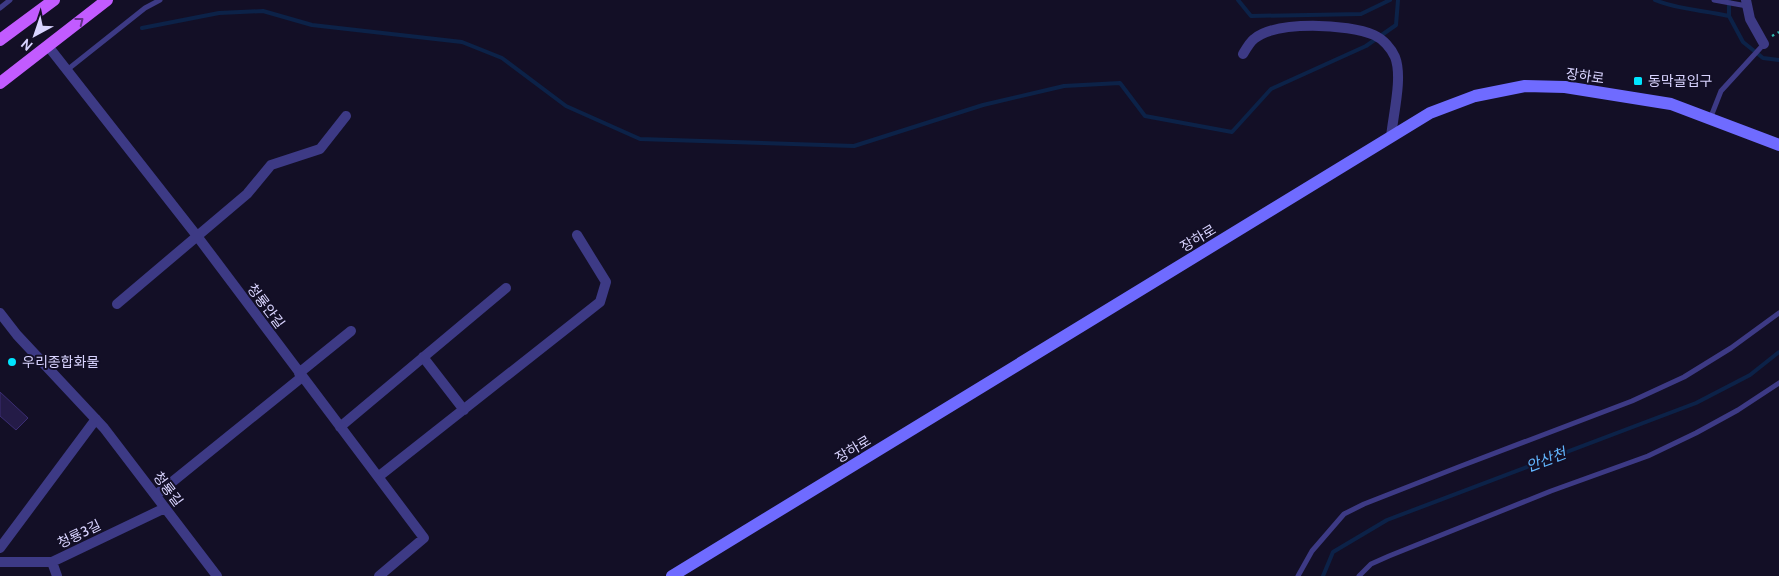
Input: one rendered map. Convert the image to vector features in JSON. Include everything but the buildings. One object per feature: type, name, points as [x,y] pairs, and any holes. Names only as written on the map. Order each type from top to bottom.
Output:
[{"type":"main road","points":[[0,40],[54,0]]},
{"type":"main road","points":[[0,83],[107,0]]},
{"type":"street","points":[[1744,4],[1763,45]]},
{"type":"street","points":[[1242,54],[1255,38],[1282,28],[1310,25],[1349,29],[1375,36],[1385,44],[1395,59],[1398,78],[1391,137]]},
{"type":"street","name":"청룡안길","points":[[48,46],[197,236],[424,538],[379,576]]},
{"type":"street","name":"장하로","points":[[672,576],[686,572],[1430,113],[1475,96],[1525,86],[1565,87],[1671,104],[1779,146]]},
{"type":"street","points":[[117,304],[247,194],[271,165],[320,149],[346,116]]},
{"type":"street","points":[[378,477],[600,302],[606,282],[577,235]]},
{"type":"street","points":[[340,427],[506,288]]},
{"type":"street","name":"청룡길","points":[[1,315],[17,335],[96,419],[217,576]]},
{"type":"street","points":[[156,496],[351,331]]},
{"type":"street","points":[[423,357],[464,410]]},
{"type":"street","points":[[0,548],[96,419]]},
{"type":"street","name":"청룡3길","points":[[0,562],[52,562],[165,508]]},
{"type":"street","points":[[52,562],[57,576]]},
{"type":"lane","points":[[0,8],[10,0]]},
{"type":"lane","points":[[67,70],[145,8],[160,0]]},
{"type":"lane","points":[[1717,1],[1744,4]]},
{"type":"lane","points":[[1710,119],[1721,91],[1763,45]]},
{"type":"lane","points":[[1298,576],[1312,551],[1344,514],[1461,466],[1632,401],[1676,381],[1731,348],[1779,313]]},
{"type":"lane","points":[[1359,576],[1371,564],[1389,556],[1551,491],[1648,456],[1738,410],[1779,382]]},
{"type":"waterway","points":[[1238,0],[1251,16],[1361,14],[1390,0]]},
{"type":"waterway","points":[[142,28],[219,13],[263,11],[312,25],[462,42],[502,58],[566,106],[640,139],[854,146],[983,105],[1064,86],[1120,83],[1145,116],[1232,132],[1271,89],[1366,46],[1396,25],[1398,0]]},
{"type":"waterway","points":[[1655,0],[1673,6],[1729,16]]},
{"type":"waterway","points":[[1729,0],[1729,16],[1743,42],[1763,58],[1779,60]]},
{"type":"waterway","name":"안산천","points":[[1323,576],[1333,552],[1387,520],[1696,403],[1750,375],[1779,352]]},
{"type":"place","name":"동막골입구","points":[[1638,81]]},
{"type":"place","name":"우리종합화물","points":[[12,362]]}]
